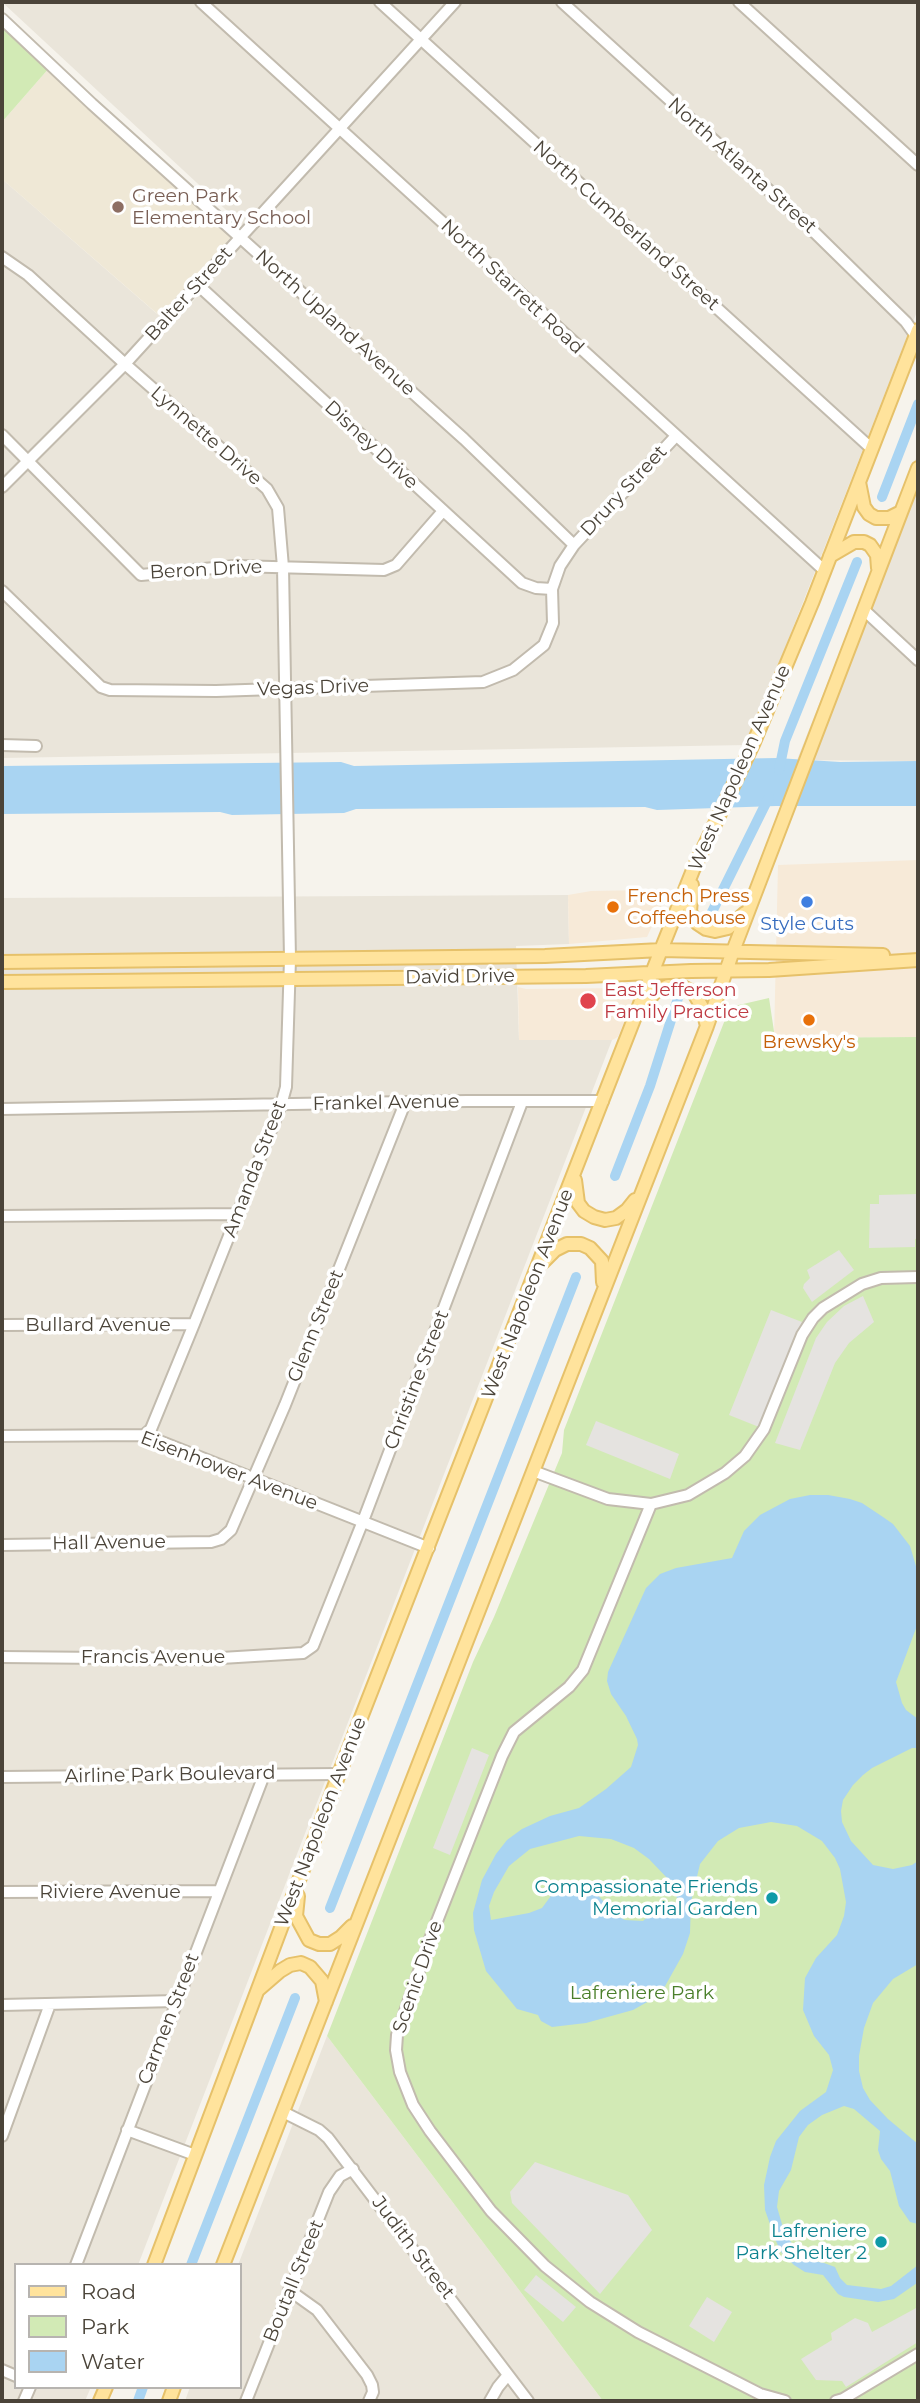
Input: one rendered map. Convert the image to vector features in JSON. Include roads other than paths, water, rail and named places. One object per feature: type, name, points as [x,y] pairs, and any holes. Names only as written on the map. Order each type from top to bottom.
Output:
[{"type":"main road","name":"West Napoleon Avenue","points":[[155,2263],[339,1774],[661,950],[694,870],[754,742],[825,571],[917,333]]},
{"type":"main road","points":[[224,2263],[707,1026],[749,908],[901,512],[915,491],[918,468]]},
{"type":"main road","points":[[859,482],[864,507],[869,514],[876,518],[888,518],[901,512]]},
{"type":"main road","points":[[831,556],[854,542],[864,542],[870,545],[877,555],[878,572]]},
{"type":"main road","points":[[694,870],[690,912],[697,923],[715,931],[728,928],[749,908]]},
{"type":"main road","name":"David Drive","points":[[2,962],[545,956],[661,950],[918,958]]},
{"type":"main road","name":"David Drive","points":[[2,982],[586,976],[769,970],[918,958]]},
{"type":"main road","points":[[22,961],[22,981]]},
{"type":"main road","points":[[638,1012],[655,992],[668,986],[685,988],[694,993],[702,1007],[707,1026]]},
{"type":"main road","points":[[575,1172],[578,1203],[594,1217],[605,1220],[616,1218],[627,1210],[641,1192]]},
{"type":"main road","points":[[538,1270],[555,1250],[567,1244],[581,1244],[590,1248],[602,1261],[602,1293]]},
{"type":"main road","points":[[299,1882],[296,1916],[309,1940],[330,1944],[357,1920]]},
{"type":"main road","points":[[255,1992],[289,1965],[301,1963],[310,1967],[322,1981],[326,2002]]},
{"type":"street","name":"North Starrett Road","points":[[201,2],[825,571]]},
{"type":"street","name":"North Cumberland Street","points":[[380,2],[872,449]]},
{"type":"street","name":"Balter Street","points":[[2,487],[125,364],[454,2]]},
{"type":"street","name":"North Atlanta Street","points":[[562,2],[807,225],[917,333]]},
{"type":"street","points":[[739,2],[918,165]]},
{"type":"street","name":"North Upland Avenue","points":[[2,19],[464,439],[574,545]]},
{"type":"street","name":"Lynnette Drive","points":[[2,257],[28,275],[267,489],[278,508],[283,567],[287,761]]},
{"type":"street","name":"Disney Drive","points":[[198,285],[522,583],[536,588],[552,589]]},
{"type":"street","name":"Beron Drive","points":[[2,435],[141,575],[235,566],[384,570],[396,565],[443,511]]},
{"type":"street","name":"Drury Street","points":[[574,545],[675,437]]},
{"type":"street","name":"Vegas Drive","points":[[2,591],[101,687],[110,690],[216,691],[483,682],[502,676],[523,664],[544,645],[553,623],[552,589],[560,566],[574,545]]},
{"type":"street","points":[[864,610],[918,660]]},
{"type":"street","points":[[2,746],[36,746]]},
{"type":"street","name":"Amanda Street","points":[[144,1435],[151,1429],[194,1324],[286,1087],[290,959],[287,761]]},
{"type":"street","name":"Frankel Avenue","points":[[2,1110],[603,1101]]},
{"type":"street","name":"Christine Street","points":[[303,1653],[315,1642],[522,1102]]},
{"type":"street","name":"Glenn Street","points":[[217,1540],[231,1530],[285,1405],[405,1103]]},
{"type":"street","points":[[2,1216],[237,1214]]},
{"type":"street","points":[[533,1471],[608,1499],[652,1504],[691,1493],[725,1473],[745,1456],[764,1429],[802,1335],[823,1308],[862,1284],[881,1279],[918,1277]]},
{"type":"street","name":"Bullard Avenue","points":[[2,1325],[194,1324]]},
{"type":"street","name":"Eisenhower Avenue","points":[[2,1436],[144,1435],[429,1548]]},
{"type":"street","name":"Scenic Drive","points":[[652,1504],[583,1670],[569,1686],[514,1732],[502,1756],[430,1938],[397,2035],[396,2050],[400,2072],[413,2105],[430,2131],[491,2211],[545,2266],[590,2302],[638,2332],[760,2394],[785,2401]]},
{"type":"street","name":"Hall Avenue","points":[[2,1545],[217,1540]]},
{"type":"street","name":"Francis Avenue","points":[[2,1657],[205,1659],[303,1653]]},
{"type":"street","name":"Airline Park Boulevard","points":[[2,1777],[339,1774]]},
{"type":"street","name":"Carmen Street","points":[[77,2263],[264,1775]]},
{"type":"street","name":"Riviere Avenue","points":[[2,1892],[218,1891]]},
{"type":"street","points":[[2,2005],[177,2001]]},
{"type":"street","points":[[2,2137],[50,2004]]},
{"type":"street","name":"Judith Street","points":[[283,2112],[319,2130],[353,2169],[528,2401]]},
{"type":"street","points":[[127,2130],[195,2155]]},
{"type":"street","name":"Boutall Street","points":[[246,2401],[329,2193],[340,2176],[353,2169]]},
{"type":"street","points":[[289,2290],[317,2310],[367,2375],[373,2392],[369,2401]]},
{"type":"street","points":[[836,2401],[844,2399],[918,2354]]},
{"type":"street","points":[[490,2401],[508,2375]]},
{"type":"water","points":[[777,758],[840,762],[918,761],[918,806],[776,806],[657,810],[645,807],[356,809],[344,813],[232,815],[220,812],[2,814],[2,766],[341,762],[354,766]]},
{"type":"water","points":[[828,1495],[862,1503],[893,1524],[910,1546],[918,1573],[918,1623],[896,1682],[906,1710],[918,1719],[918,1748],[912,1748],[863,1775],[843,1800],[841,1811],[842,1822],[851,1841],[873,1865],[893,1869],[918,1861],[918,1964],[893,1979],[873,2003],[864,2028],[859,2071],[863,2088],[870,2100],[918,2144],[918,2224],[910,2222],[899,2206],[890,2171],[878,2150],[880,2131],[854,2109],[844,2106],[822,2115],[808,2125],[799,2137],[791,2170],[779,2191],[777,2207],[784,2231],[796,2250],[810,2260],[835,2267],[847,2285],[881,2289],[891,2286],[918,2265],[917,2283],[894,2299],[878,2302],[844,2297],[838,2294],[823,2275],[805,2272],[794,2265],[781,2252],[765,2210],[764,2185],[776,2141],[800,2111],[826,2092],[833,2070],[829,2055],[814,2036],[803,2010],[805,1978],[816,1958],[837,1935],[846,1902],[840,1869],[822,1841],[797,1826],[771,1822],[739,1828],[718,1841],[700,1864],[691,1902],[690,1933],[683,1954],[664,1988],[633,2010],[586,2023],[552,2027],[541,2021],[538,2015],[517,2009],[486,1971],[474,1930],[473,1913],[482,1880],[507,1840],[522,1829],[550,1816],[579,1808],[631,1767],[638,1745],[637,1739],[611,1694],[607,1681],[608,1672],[646,1588],[660,1574],[676,1568],[732,1558],[744,1531],[760,1515],[790,1499]],"holes":[[[579,1836],[611,1839],[634,1848],[669,1880],[677,1898],[675,1914],[656,1909],[643,1921],[625,1920],[616,1915],[593,1890],[559,1885],[542,1908],[491,1920],[489,1906],[494,1892],[509,1866],[530,1849]]]},
{"type":"waterway","points":[[882,497],[918,404]]},
{"type":"waterway","points":[[779,770],[785,741],[857,562]]},
{"type":"waterway","points":[[707,922],[769,797]]},
{"type":"waterway","points":[[615,1176],[650,1086],[679,995]]},
{"type":"waterway","points":[[330,1908],[576,1277]]},
{"type":"waterway","points":[[192,2263],[295,1998]]},
{"type":"waterway","points":[[138,2401],[142,2389]]},
{"type":"place","name":"Green Park Elementary School","points":[[118,207]]},
{"type":"place","name":"Style Cuts","points":[[807,902]]},
{"type":"place","name":"French Press Coffeehouse","points":[[613,907]]},
{"type":"place","name":"East Jefferson Family Practice","points":[[588,1001]]},
{"type":"place","name":"Brewsky's","points":[[809,1020]]},
{"type":"place","name":"Compassionate Friends Memorial Garden","points":[[772,1898]]},
{"type":"place","name":"Lafreniere Park Shelter 2","points":[[881,2242]]},
{"type":"park label","name":"Lafreniere Park","points":[[642,1993]]}]
